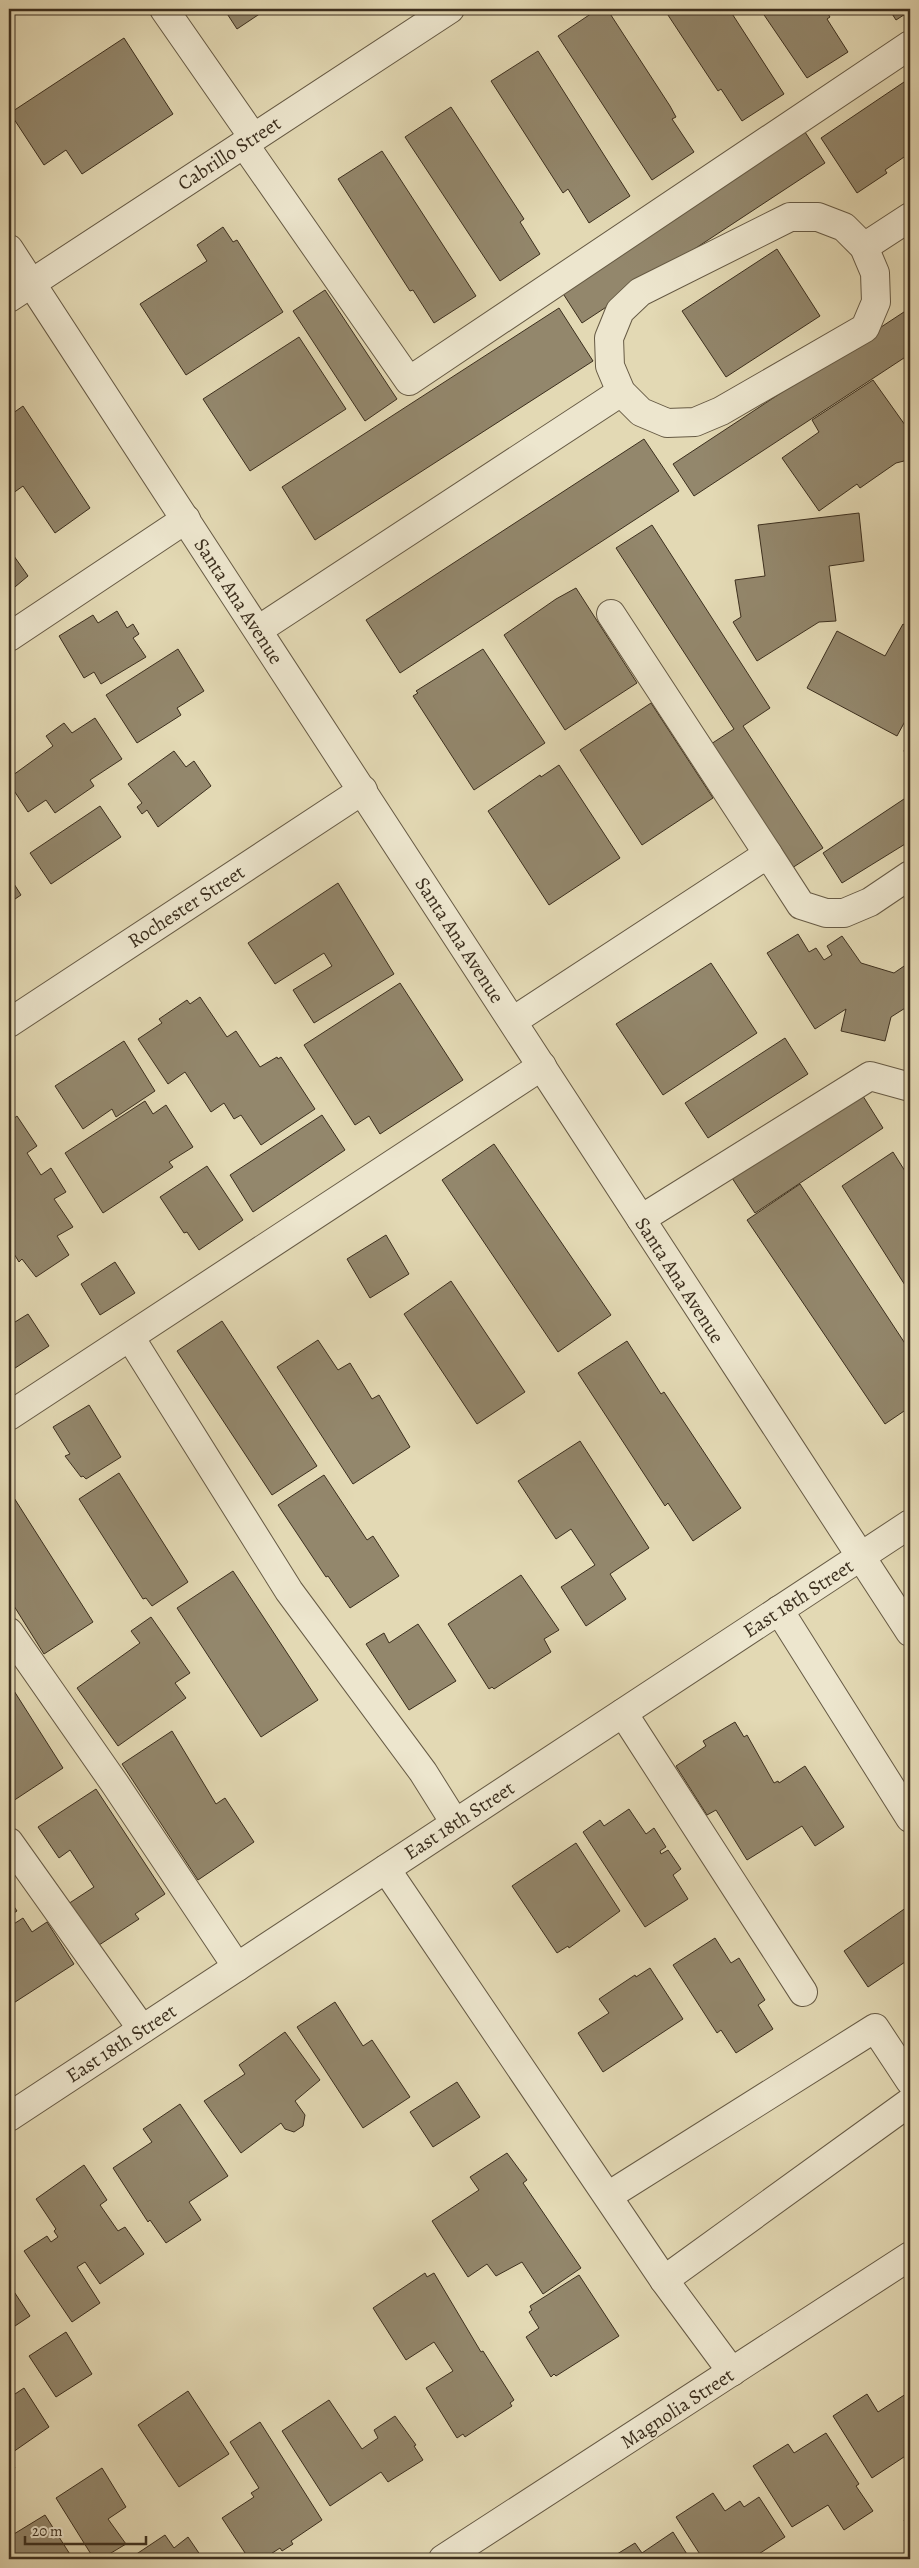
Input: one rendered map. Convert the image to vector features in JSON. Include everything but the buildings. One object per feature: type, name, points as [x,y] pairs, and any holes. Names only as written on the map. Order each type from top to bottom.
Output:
[{"type":"street","points":[[164,9],[248,141],[409,381],[910,46]]},
{"type":"street","name":"Cabrillo Street","points":[[9,298],[450,9]]},
{"type":"street","points":[[790,217],[818,217],[844,228],[864,247],[875,273],[876,302],[865,328],[721,412],[695,422],[667,423],[641,412],[621,392],[610,366],[609,338],[620,312],[640,292],[790,217]]},
{"type":"street","points":[[864,247],[910,217]]},
{"type":"street","name":"Santa Ana Avenue","points":[[9,249],[910,1632]]},
{"type":"street","points":[[258,630],[621,392]]},
{"type":"street","points":[[9,637],[186,519]]},
{"type":"street","points":[[611,614],[801,905],[826,913],[844,913],[870,902],[910,875]]},
{"type":"street","name":"Rochester Street","points":[[9,1022],[363,790]]},
{"type":"street","points":[[513,1021],[768,854]]},
{"type":"street","points":[[9,1416],[542,1066]]},
{"type":"street","points":[[641,1219],[870,1076],[910,1087]]},
{"type":"street","points":[[130,1337],[289,1591],[422,1772],[455,1823]]},
{"type":"street","name":"East 18th Street","points":[[9,2117],[910,1524]]},
{"type":"street","points":[[780,1610],[910,1818]]},
{"type":"street","points":[[9,1632],[115,1784],[237,1967]]},
{"type":"street","points":[[623,1713],[803,1992]]},
{"type":"street","points":[[9,1842],[142,2029]]},
{"type":"street","points":[[386,1869],[664,2280],[732,2372]]},
{"type":"street","points":[[608,2196],[875,2028],[910,2081]]},
{"type":"street","points":[[664,2280],[910,2102]]},
{"type":"street","name":"Magnolia Street","points":[[443,2559],[910,2256]]}]
